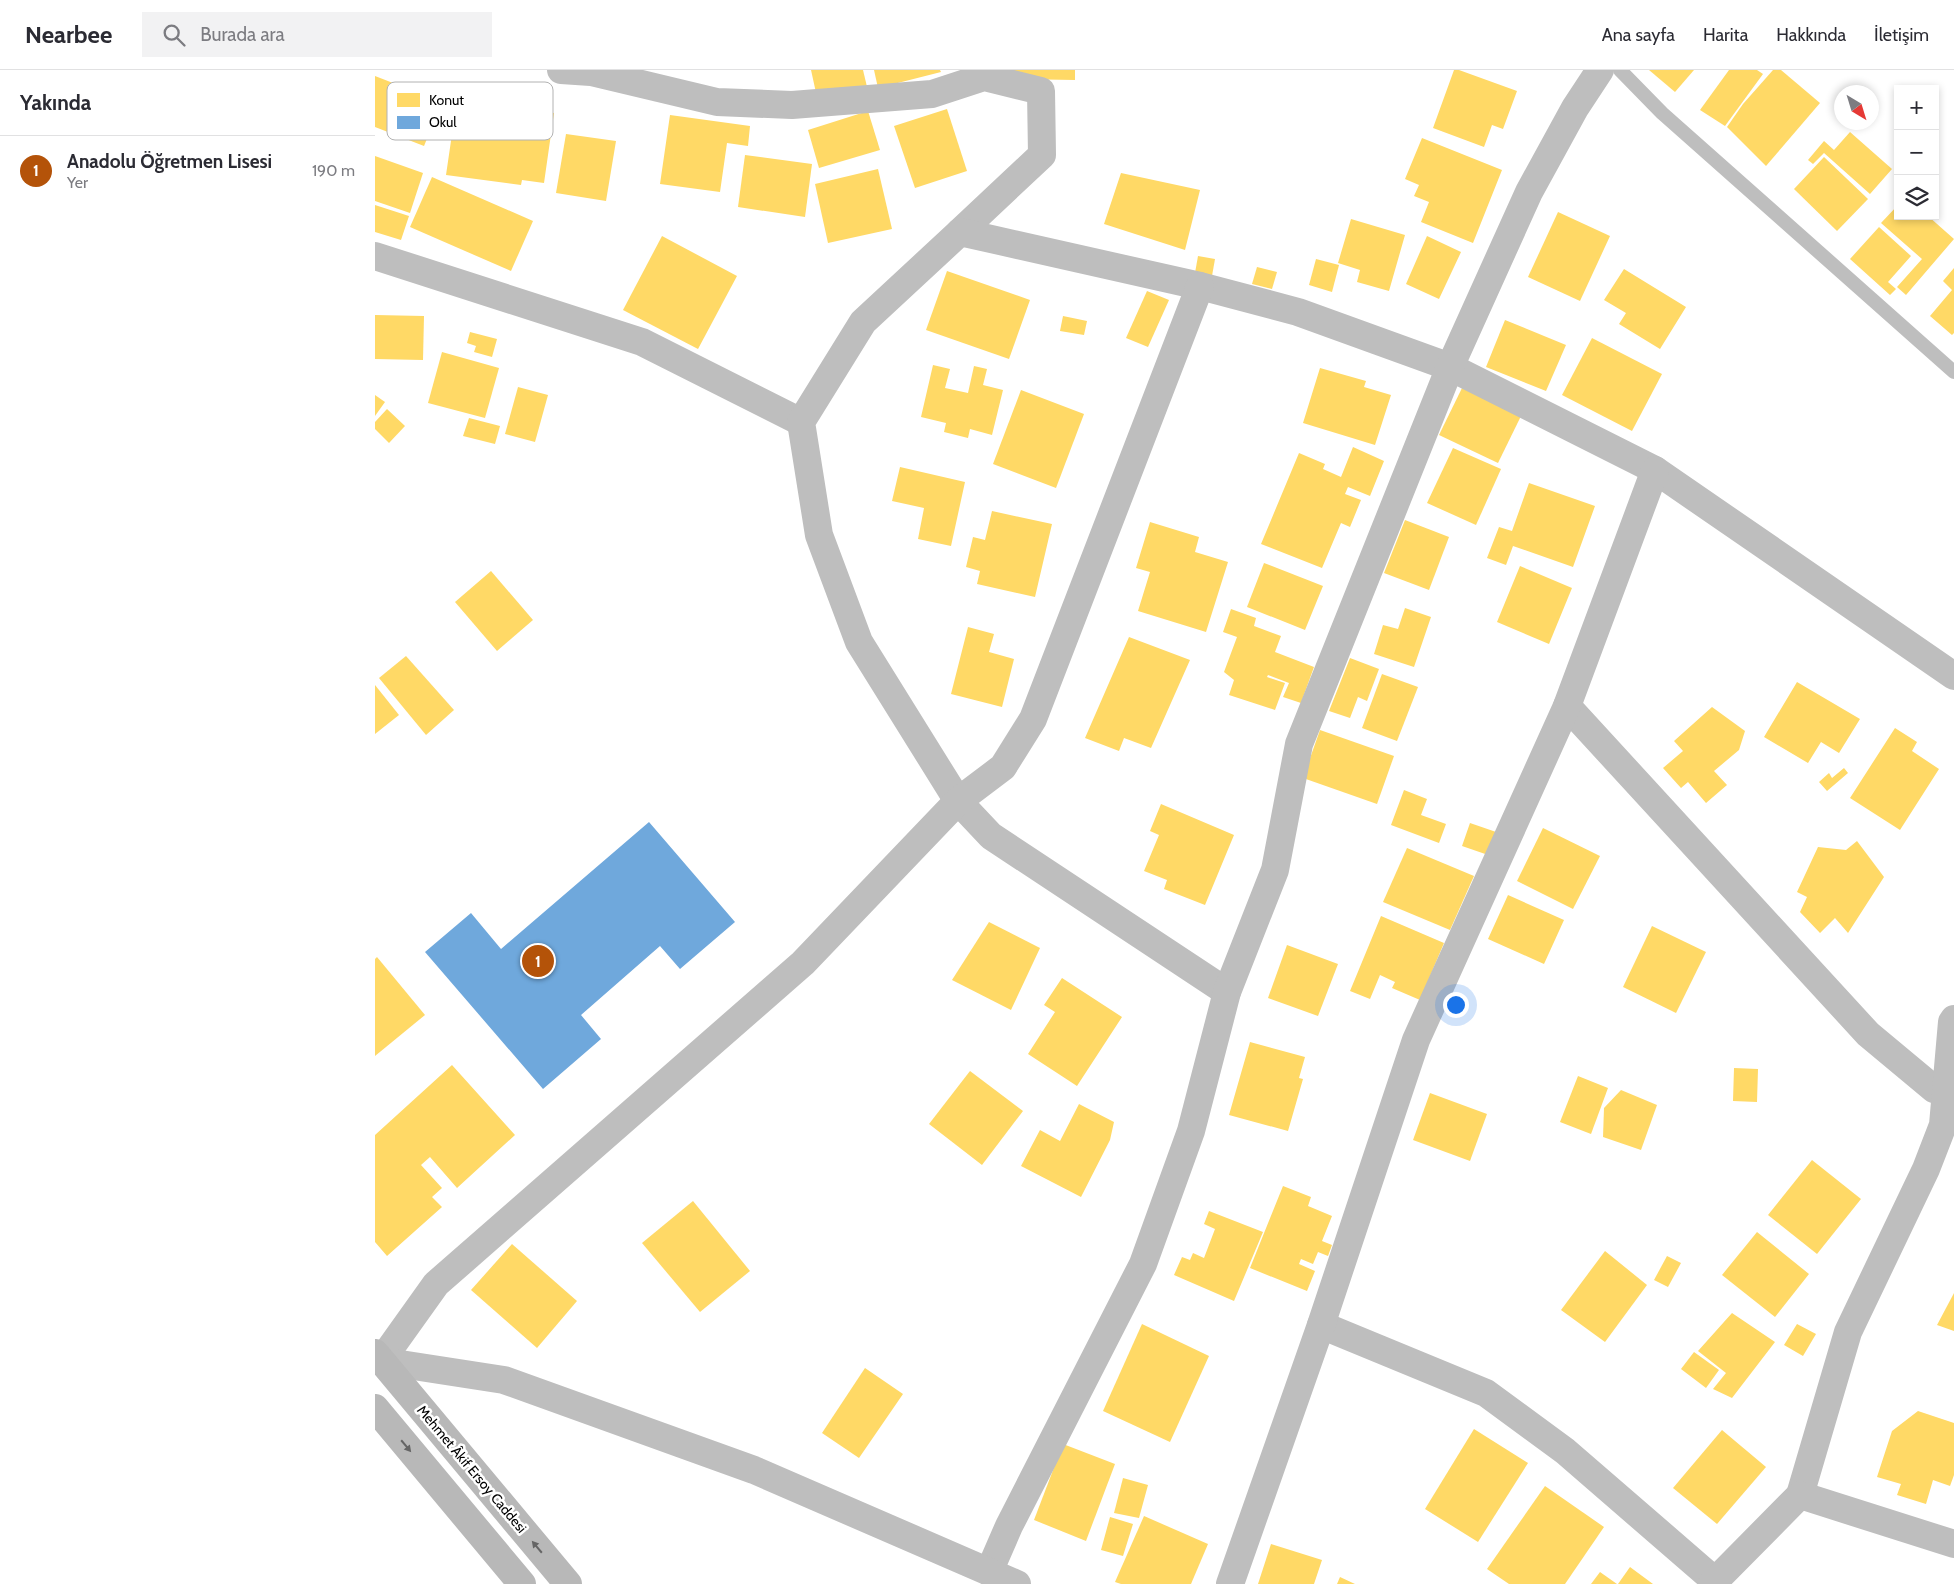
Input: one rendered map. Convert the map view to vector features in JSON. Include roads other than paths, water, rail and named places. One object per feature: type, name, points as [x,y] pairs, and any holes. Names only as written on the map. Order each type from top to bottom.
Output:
[{"type":"main road","name":"Mehmet Âkif Ersoy Caddesi","points":[[378,1357],[568,1584]]},
{"type":"main road","points":[[375,1408],[522,1584]]},
{"type":"street","points":[[561,70],[591,72],[717,102],[792,105],[932,94],[983,77],[1041,92],[1042,155],[863,322],[801,422],[819,535],[859,642],[958,801],[991,836],[1227,992]]},
{"type":"street","points":[[989,1572],[1013,1517],[1143,1264],[1191,1131],[1227,992],[1275,870],[1299,744],[1450,367],[1529,192],[1575,108],[1599,70]]},
{"type":"street","points":[[960,232],[1199,286],[1298,312],[1450,367],[1655,470],[1954,676]]},
{"type":"street","points":[[375,256],[641,342],[801,422]]},
{"type":"street","points":[[1017,1584],[754,1470],[505,1380],[378,1357],[436,1284],[803,963],[958,801],[1003,767],[1033,719],[1199,286]]},
{"type":"street","points":[[1230,1584],[1321,1325],[1416,1040],[1567,706],[1655,470]]},
{"type":"street","points":[[1567,706],[1867,1034],[1934,1090],[1950,1095]]},
{"type":"street","points":[[1321,1325],[1486,1393],[1565,1451],[1713,1582],[1800,1495],[1848,1332],[1926,1170],[1943,1125],[1950,1095],[1952,1022],[1954,1019]]},
{"type":"street","points":[[1800,1495],[1954,1544]]},
{"type":"lane","points":[[1620,70],[1662,113],[1954,372]]},
{"type":"place","name":"Anadolu Öğretmen Lisesi","points":[[538,961]]}]
